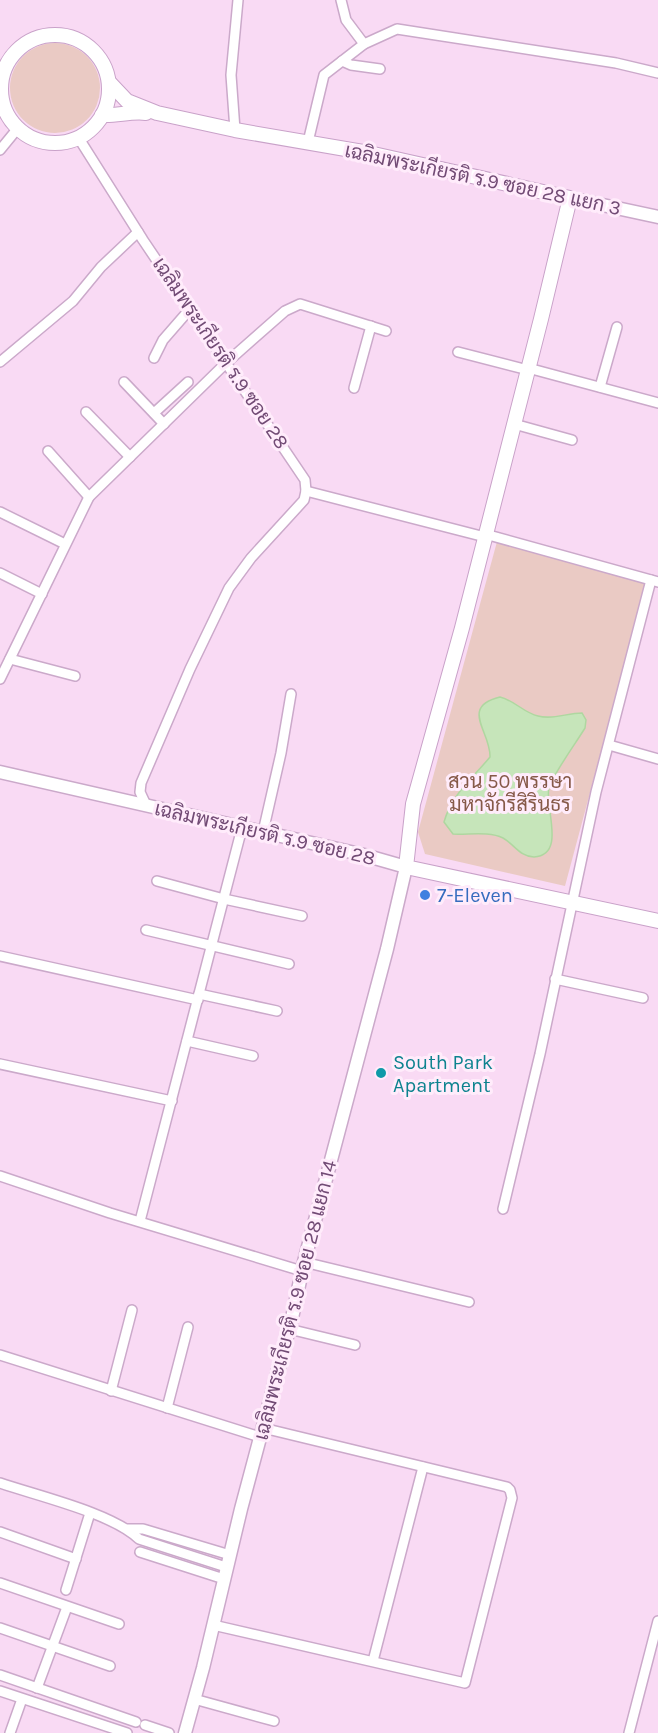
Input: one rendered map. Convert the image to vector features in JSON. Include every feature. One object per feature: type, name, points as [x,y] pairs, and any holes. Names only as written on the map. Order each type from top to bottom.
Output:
[{"type":"main road","points":[[68,36],[87,45],[102,62],[109,82],[108,99],[102,115],[92,128],[68,141],[47,142],[27,135],[18,128],[7,113],[2,101],[1,85],[4,63],[36,38],[68,36]]},
{"type":"main road","name":"เฉลิมพระเกียรติ ร.9 ซอย 28 แยก 3","points":[[109,82],[127,101],[157,113]]},
{"type":"main road","name":"เฉลิมพระเกียรติ ร.9 ซอย 28 แยก 3","points":[[102,115],[157,113],[235,130],[308,142],[570,198]]},
{"type":"main road","points":[[406,867],[413,804],[462,628],[570,198]]},
{"type":"main road","name":"เฉลิมพระเกียรติ ร.9 ซอย 28","points":[[406,867],[658,921]]},
{"type":"street","points":[[235,130],[231,75],[237,0]]},
{"type":"street","points":[[341,0],[346,20],[364,44]]},
{"type":"street","points":[[308,142],[324,75],[364,44],[397,29],[616,63],[658,73]]},
{"type":"street","points":[[342,61],[351,65],[380,69]]},
{"type":"street","points":[[0,150],[18,128]]},
{"type":"street","name":"เฉลิมพระเกียรติ ร.9 ซอย 28","points":[[78,137],[138,232],[302,472],[305,480],[304,500],[251,558],[230,588],[185,679],[141,783],[140,792],[146,805],[364,855],[406,867]]},
{"type":"street","name":"เฉลิมพระเกียรติ ร.9 ซอย 28 แยก 3","points":[[570,198],[658,217]]},
{"type":"street","points":[[0,362],[73,301],[101,267],[138,232]]},
{"type":"street","points":[[0,679],[89,497],[226,363],[293,306],[300,304],[386,332]]},
{"type":"street","points":[[154,358],[163,340],[190,309]]},
{"type":"street","points":[[354,388],[371,326]]},
{"type":"street","points":[[600,387],[617,327]]},
{"type":"street","points":[[458,352],[658,403]]},
{"type":"street","points":[[124,382],[164,424]]},
{"type":"street","points":[[154,413],[188,382]]},
{"type":"street","points":[[86,412],[130,458]]},
{"type":"street","points":[[514,424],[572,440]]},
{"type":"street","points":[[48,451],[89,497]]},
{"type":"street","points":[[306,491],[485,535],[655,581],[596,792],[540,1054],[503,1209]]},
{"type":"street","points":[[0,512],[65,544]]},
{"type":"street","points":[[0,573],[42,594]]},
{"type":"street","points":[[10,659],[75,676]]},
{"type":"street","points":[[263,832],[281,753],[291,694]]},
{"type":"street","points":[[609,745],[658,759]]},
{"type":"street","points":[[0,772],[146,805]]},
{"type":"street","points":[[140,1221],[242,828]]},
{"type":"street","name":"เฉลิมพระเกียรติ ร.9 ซอย 28 แยก 14","points":[[185,1733],[289,1329],[303,1266],[387,949],[406,867]]},
{"type":"street","points":[[157,881],[302,916]]},
{"type":"street","points":[[146,930],[289,964]]},
{"type":"street","points":[[0,956],[277,1011]]},
{"type":"street","points":[[555,979],[643,998]]},
{"type":"street","points":[[187,1041],[253,1056]]},
{"type":"street","points":[[0,1064],[172,1101]]},
{"type":"street","points":[[0,1176],[110,1214],[140,1221],[224,1248],[469,1302]]},
{"type":"street","points":[[111,1391],[132,1310]]},
{"type":"street","points":[[167,1408],[188,1327]]},
{"type":"street","points":[[289,1329],[355,1345]]},
{"type":"street","points":[[0,1355],[167,1408],[261,1433],[507,1487],[512,1493],[465,1683],[213,1624]]},
{"type":"street","points":[[373,1661],[423,1467]]},
{"type":"street","points":[[0,1483],[90,1513],[128,1529],[143,1529],[227,1567]]},
{"type":"street","points":[[66,1590],[90,1513]]},
{"type":"street","points":[[0,1532],[76,1558]]},
{"type":"street","points":[[140,1552],[227,1567]]},
{"type":"street","points":[[0,1583],[119,1624]]},
{"type":"street","points":[[37,1688],[67,1607]]},
{"type":"street","points":[[629,1733],[658,1621]]},
{"type":"street","points":[[0,1628],[110,1666]]},
{"type":"street","points":[[0,1676],[169,1733]]},
{"type":"street","points":[[0,1691],[127,1733]]},
{"type":"street","points":[[50,1707],[55,1694]]},
{"type":"street","points":[[10,1733],[22,1699]]},
{"type":"street","points":[[194,1699],[274,1721]]},
{"type":"shaded area","points":[[0,0],[658,0],[658,1733],[0,1733]]},
{"type":"shaded area","points":[[500,697],[538,716],[582,713],[586,720],[585,728],[549,788],[552,828],[550,848],[544,854],[534,857],[525,855],[497,836],[453,834],[444,822],[457,795],[490,757],[479,714],[481,707],[488,701]]},
{"type":"green space","points":[[55,43],[72,47],[87,56],[96,71],[100,88],[96,105],[87,120],[72,129],[55,133],[38,129],[23,120],[14,105],[10,88],[14,71],[23,56],[38,47]]},
{"type":"green space","name":"สวน 50 พรรษา มหาจักรีสิรินธร","points":[[498,538],[647,580],[565,886],[425,854],[418,832]]},
{"type":"place","name":"7-Eleven","points":[[425,895]]},
{"type":"place","name":"South Park Apartment","points":[[381,1073]]}]
